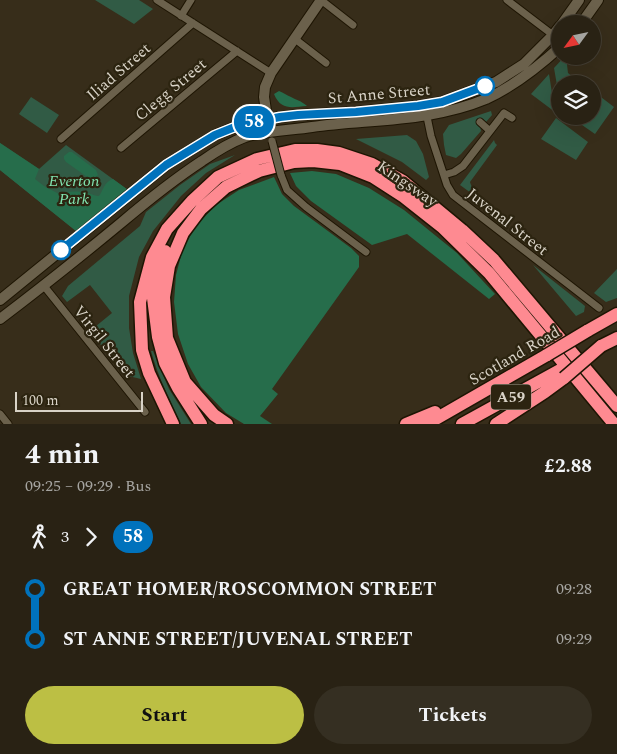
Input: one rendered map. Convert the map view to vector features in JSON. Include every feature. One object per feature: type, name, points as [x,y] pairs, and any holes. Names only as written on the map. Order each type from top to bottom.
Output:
[{"type":"highway","name":"Kingsway","points":[[192,201],[218,177],[257,159],[295,150],[339,153],[372,164],[403,181],[462,230],[494,260],[617,406]]},
{"type":"highway","name":"Kingsway","points":[[227,424],[214,416],[185,382],[167,338],[164,297],[169,266],[183,233],[201,209],[226,187],[259,171],[294,162],[313,161],[340,164],[373,177],[404,197],[442,226],[489,273],[614,424]]},
{"type":"highway","points":[[173,424],[149,373],[142,350],[140,302],[152,257],[167,229],[192,201]]},
{"type":"highway","points":[[192,201],[159,261],[153,298],[158,337],[165,363],[178,388],[201,424]]},
{"type":"highway","name":"Scotland Road","points":[[427,424],[617,314]]},
{"type":"highway","name":"A59","points":[[462,424],[562,374],[602,346],[617,338]]},
{"type":"highway","points":[[496,424],[545,392],[562,374]]},
{"type":"highway","points":[[406,424],[490,388]]},
{"type":"street","points":[[157,0],[271,74]]},
{"type":"street","points":[[181,16],[191,0]]},
{"type":"street","points":[[353,25],[321,0],[271,74],[265,87],[264,97],[266,120],[280,175],[287,190],[306,207],[366,252]]},
{"type":"street","points":[[507,0],[551,33]]},
{"type":"street","name":"St Anne Street","points":[[568,15],[579,0]]},
{"type":"street","points":[[587,15],[598,0]]},
{"type":"street","name":"Iliad Street","points":[[61,139],[193,23]]},
{"type":"street","name":"St Anne Street","points":[[0,319],[44,286],[175,178],[221,148],[245,137],[271,137],[322,126],[376,122],[426,110],[496,82],[524,64],[551,37]]},
{"type":"street","points":[[295,39],[326,63]]},
{"type":"street","name":"Clegg Street","points":[[121,148],[237,51]]},
{"type":"street","name":"St Anne Street","points":[[0,300],[166,165],[215,135],[240,125],[298,115],[463,107],[486,98],[523,78],[551,55]]},
{"type":"street","name":"Juvenal Street","points":[[426,110],[430,136],[447,185],[453,195],[598,308]]},
{"type":"street","points":[[444,175],[454,172],[463,166],[504,113],[512,118]]},
{"type":"street","points":[[480,122],[490,131]]},
{"type":"street","name":"Virgil Street","points":[[44,286],[145,412]]},
{"type":"street","points":[[0,414],[8,424]]},
{"type":"green space","points":[[95,0],[139,0],[153,9],[134,24]]},
{"type":"green space","points":[[557,65],[567,65],[568,73],[571,75],[555,75],[554,68]]},
{"type":"green space","points":[[549,74],[551,109],[531,94]]},
{"type":"green space","points":[[279,91],[307,106],[284,106],[274,94]]},
{"type":"green space","points":[[31,97],[59,115],[47,133],[19,114]]},
{"type":"green space","points":[[601,97],[614,107],[595,134],[582,125],[601,125]]},
{"type":"green space","points":[[491,111],[492,115],[486,122],[481,118],[477,124],[480,126],[481,131],[461,154],[456,158],[446,155],[443,134],[449,125]]},
{"type":"green space","points":[[551,125],[565,125],[588,142],[576,160],[541,139]]},
{"type":"green space","points":[[407,135],[416,141],[423,154],[429,177],[426,180],[402,162],[356,139]]},
{"type":"green space","points":[[494,140],[497,145],[470,182],[474,190],[489,206],[460,185]]},
{"type":"green space","name":"Everton Park","points":[[0,143],[39,169],[66,145],[128,190],[76,231],[0,170]]},
{"type":"green space","points":[[0,143],[39,169],[35,179],[59,194],[77,192],[99,196],[106,184],[113,179],[128,190],[76,231],[0,170]]},
{"type":"green space","points":[[72,152],[96,170],[98,175],[90,179],[66,162],[64,156]]},
{"type":"green space","points":[[235,155],[206,173],[181,196],[153,231],[139,257],[129,296],[129,328],[133,353],[141,379],[124,375],[90,331],[112,313],[90,285],[67,302],[62,296],[68,286],[140,226],[146,212],[210,164]]},
{"type":"green space","points":[[312,171],[336,174],[369,188],[404,210],[457,253],[495,294],[489,299],[407,234],[372,245],[311,201],[296,186],[290,173]]},
{"type":"green space","points":[[274,177],[282,194],[294,206],[359,256],[359,267],[272,389],[278,394],[260,416],[272,424],[244,424],[226,413],[201,387],[188,364],[178,334],[174,302],[176,275],[183,248],[197,225],[216,205],[239,190]]},
{"type":"green space","points":[[533,265],[585,306],[584,312],[576,316]]},
{"type":"green space","points":[[617,269],[617,298],[606,302],[594,293]]},
{"type":"green space","points":[[151,351],[153,351],[169,389],[191,424],[181,424]]},
{"type":"bus line","name":"58","points":[[61,250],[166,165],[215,135],[240,125],[298,115],[418,106],[442,102],[485,86]]}]
